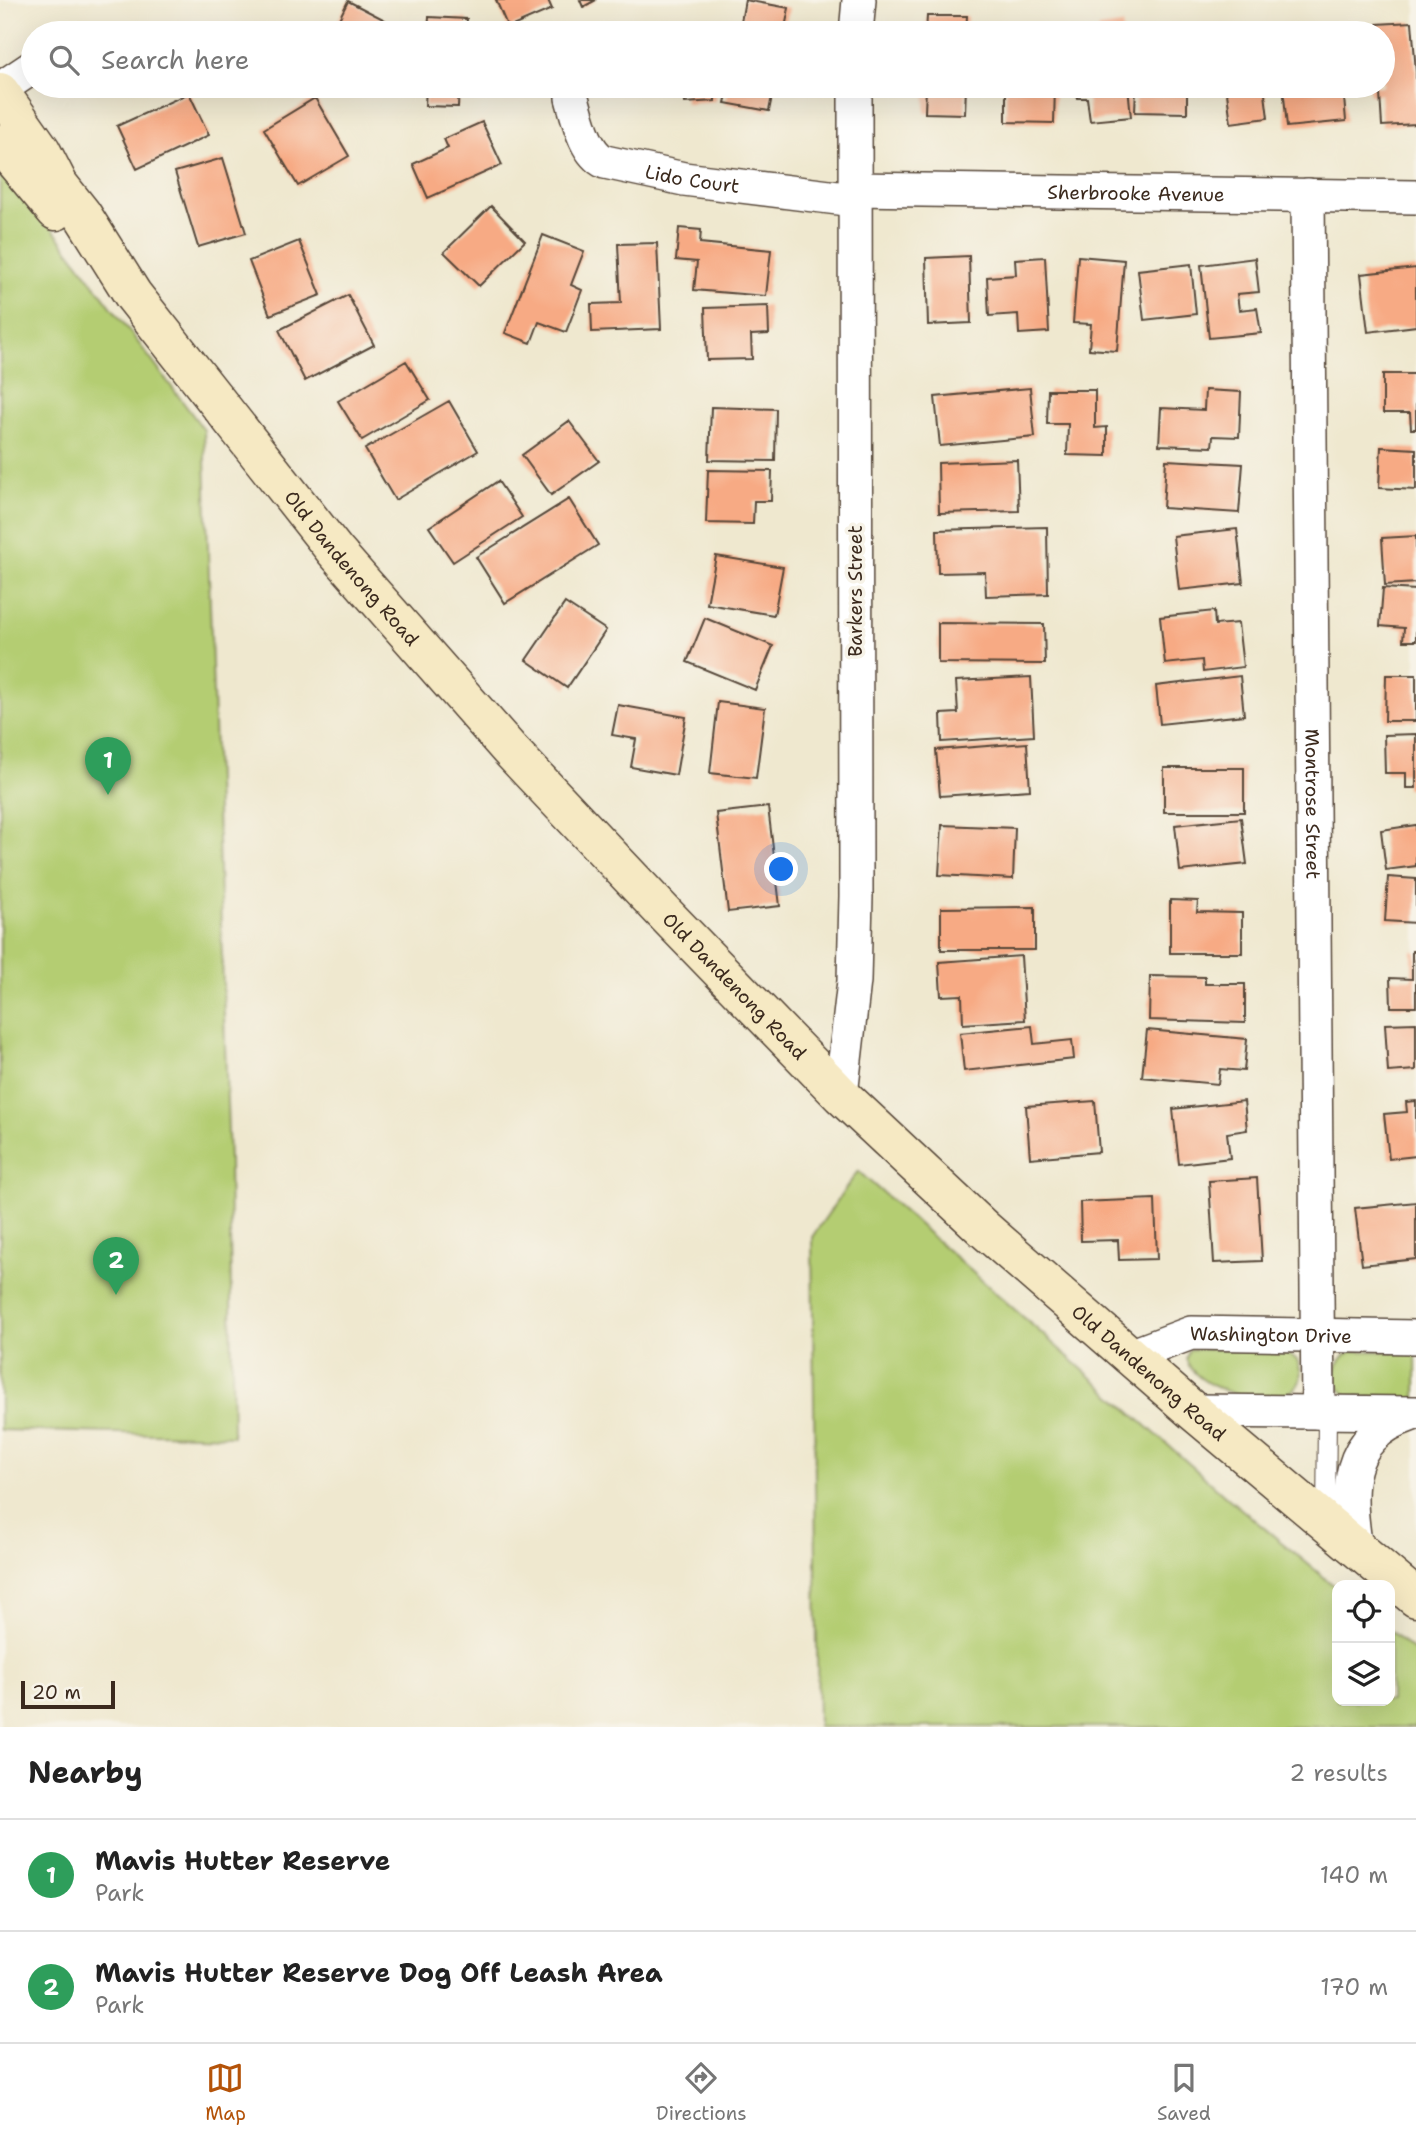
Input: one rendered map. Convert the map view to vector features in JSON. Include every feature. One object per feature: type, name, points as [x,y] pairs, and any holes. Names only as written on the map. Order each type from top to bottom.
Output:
[{"type":"main road","name":"Old Dandenong Road","points":[[0,90],[41,150],[59,185],[82,214],[133,295],[335,551],[491,728],[667,916],[841,1095],[984,1229],[1193,1411],[1416,1598]]},
{"type":"main road","name":"Old Dandenong Road","points":[[0,144],[95,258],[133,295]]},
{"type":"street","points":[[857,21],[859,0]]},
{"type":"street","points":[[0,90],[21,75]]},
{"type":"street","name":"Barkers Street","points":[[841,1095],[854,981],[856,907],[855,98]]},
{"type":"street","name":"Lido Court","points":[[572,99],[589,144],[601,160],[675,177],[854,194]]},
{"type":"street","name":"Sherbrooke Avenue","points":[[854,194],[1416,197]]},
{"type":"street","name":"Montrose Street","points":[[1308,195],[1317,1335],[1322,1412]]},
{"type":"street","name":"Washington Drive","points":[[1130,1356],[1191,1334],[1416,1337]]},
{"type":"street","points":[[1193,1411],[1416,1414]]},
{"type":"street","points":[[1356,1549],[1350,1496],[1356,1462],[1363,1448],[1380,1430],[1395,1421],[1416,1414]]},
{"type":"lane","points":[[1322,1412],[1325,1523]]},
{"type":"green space","points":[[0,159],[204,430],[229,1161],[233,1436],[0,1430]]},
{"type":"green space","points":[[858,1171],[1229,1499],[1332,1584],[1332,1706],[1395,1706],[1395,1635],[1416,1653],[1416,1727],[818,1727],[812,1237]]},
{"type":"green space","points":[[1189,1349],[1282,1350],[1297,1360],[1300,1378],[1293,1390],[1277,1397],[1234,1394],[1196,1374],[1186,1359]]},
{"type":"green space","points":[[1353,1351],[1416,1352],[1416,1400],[1348,1396],[1338,1385],[1336,1372],[1341,1360]]},
{"type":"building","points":[[496,0],[548,0],[552,9],[524,21],[505,21]]},
{"type":"building","points":[[580,0],[596,0],[583,7]]},
{"type":"building","points":[[745,0],[789,8],[786,21],[741,21]]},
{"type":"building","points":[[348,1],[385,20],[385,21],[338,21]]},
{"type":"building","points":[[927,16],[967,16],[967,21],[927,21]]},
{"type":"building","points":[[429,17],[467,19],[467,21],[429,21]]},
{"type":"building","points":[[1412,22],[1416,124],[1382,126],[1380,98],[1395,98],[1395,23]]},
{"type":"building","points":[[178,98],[191,98],[209,135],[137,169],[117,126]]},
{"type":"building","points":[[315,98],[349,156],[298,186],[264,129]]},
{"type":"building","points":[[425,98],[458,98],[458,107],[425,106]]},
{"type":"building","points":[[685,98],[715,98],[715,101],[685,103]]},
{"type":"building","points":[[726,98],[772,98],[769,111],[725,103]]},
{"type":"building","points":[[926,98],[966,98],[965,114],[925,113]]},
{"type":"building","points":[[1006,98],[1055,98],[1054,123],[1006,122]]},
{"type":"building","points":[[1087,98],[1129,98],[1131,117],[1090,121]]},
{"type":"building","points":[[1136,98],[1187,98],[1187,113],[1135,112]]},
{"type":"building","points":[[1228,98],[1266,98],[1268,118],[1231,123]]},
{"type":"building","points":[[1284,98],[1344,98],[1346,121],[1287,127]]},
{"type":"building","points":[[482,122],[502,165],[428,198],[413,164],[448,148],[444,139]]},
{"type":"building","points":[[223,158],[246,233],[198,247],[175,172]]},
{"type":"building","points":[[491,206],[525,241],[479,286],[444,252]]},
{"type":"building","points":[[679,228],[701,230],[700,243],[771,250],[766,296],[694,290],[697,262],[676,260]]},
{"type":"building","points":[[543,235],[584,251],[571,285],[582,290],[566,332],[539,322],[531,343],[505,333]]},
{"type":"building","points":[[299,241],[321,295],[270,315],[249,261]]},
{"type":"building","points":[[657,243],[661,329],[592,332],[591,304],[621,303],[618,244]]},
{"type":"building","points":[[969,256],[971,323],[928,325],[926,258]]},
{"type":"building","points":[[1078,256],[1124,260],[1117,351],[1089,349],[1091,324],[1073,323]]},
{"type":"building","points":[[1045,257],[1049,332],[1019,334],[1018,314],[989,316],[987,277],[1016,275],[1015,259]]},
{"type":"building","points":[[1255,258],[1259,292],[1237,294],[1239,310],[1257,308],[1261,333],[1209,338],[1201,265]]},
{"type":"building","points":[[1191,264],[1196,314],[1144,320],[1138,270]]},
{"type":"building","points":[[1416,268],[1416,326],[1368,332],[1361,274]]},
{"type":"building","points":[[348,295],[374,345],[305,381],[279,330]]},
{"type":"building","points":[[768,306],[769,334],[751,335],[752,359],[707,360],[705,308]]},
{"type":"building","points":[[406,361],[430,400],[362,440],[338,401]]},
{"type":"building","points":[[1383,374],[1416,374],[1416,429],[1411,429],[1410,413],[1383,413]]},
{"type":"building","points":[[1030,388],[1035,437],[940,446],[935,397]]},
{"type":"building","points":[[1048,390],[1095,390],[1095,428],[1107,427],[1107,456],[1067,455],[1068,424],[1047,424]]},
{"type":"building","points":[[1205,390],[1241,392],[1239,437],[1213,436],[1212,447],[1159,445],[1161,408],[1204,410]]},
{"type":"building","points":[[449,401],[478,451],[395,500],[365,449]]},
{"type":"building","points":[[711,407],[776,409],[775,461],[709,460]]},
{"type":"building","points":[[569,421],[599,461],[551,495],[522,455]]},
{"type":"building","points":[[1381,447],[1416,449],[1416,490],[1379,488]]},
{"type":"building","points":[[1017,460],[1019,511],[939,513],[938,463]]},
{"type":"building","points":[[1166,460],[1243,464],[1239,513],[1163,508]]},
{"type":"building","points":[[708,470],[772,471],[771,501],[754,501],[753,524],[706,523]]},
{"type":"building","points":[[498,481],[522,517],[453,562],[429,527]]},
{"type":"building","points":[[569,499],[598,545],[505,603],[476,557]]},
{"type":"building","points":[[1047,527],[1048,594],[986,596],[985,572],[938,573],[937,530]]},
{"type":"building","points":[[1237,529],[1243,583],[1179,590],[1173,536]]},
{"type":"building","points":[[1416,536],[1416,583],[1385,585],[1382,538]]},
{"type":"building","points":[[716,556],[783,567],[774,615],[707,604]]},
{"type":"building","points":[[1383,588],[1416,590],[1416,641],[1403,641],[1404,628],[1380,626]]},
{"type":"building","points":[[565,603],[606,630],[567,688],[526,660]]},
{"type":"building","points":[[1214,611],[1215,625],[1238,623],[1243,667],[1203,672],[1202,660],[1165,664],[1160,617]]},
{"type":"building","points":[[705,618],[773,646],[755,690],[687,662]]},
{"type":"building","points":[[938,623],[1044,624],[1045,664],[938,663]]},
{"type":"building","points":[[1386,675],[1416,675],[1416,721],[1385,721]]},
{"type":"building","points":[[1240,676],[1244,715],[1160,724],[1156,686]]},
{"type":"building","points":[[1031,677],[1034,736],[942,742],[941,714],[958,713],[956,681]]},
{"type":"building","points":[[718,702],[765,708],[756,778],[710,773]]},
{"type":"building","points":[[618,705],[686,717],[676,775],[631,767],[636,739],[612,735]]},
{"type":"building","points":[[1416,734],[1416,788],[1406,788],[1406,773],[1385,773],[1384,735]]},
{"type":"building","points":[[1027,743],[1030,790],[940,796],[936,750]]},
{"type":"building","points":[[1164,768],[1244,768],[1244,812],[1164,812]]},
{"type":"building","points":[[768,807],[780,906],[728,912],[716,813]]},
{"type":"building","points":[[1241,818],[1247,864],[1180,871],[1175,825]]},
{"type":"building","points":[[942,825],[1015,828],[1013,879],[939,875]]},
{"type":"building","points":[[1416,825],[1416,866],[1386,870],[1381,830]]},
{"type":"building","points":[[1388,877],[1416,879],[1416,923],[1385,921]]},
{"type":"building","points":[[1170,900],[1198,901],[1197,912],[1242,913],[1242,953],[1170,953]]},
{"type":"building","points":[[1035,907],[1035,950],[941,950],[941,908]]},
{"type":"building","points":[[1412,951],[1416,951],[1416,1007],[1391,1007],[1390,978],[1412,979]]},
{"type":"building","points":[[1021,956],[1025,1020],[963,1024],[962,995],[941,996],[939,962]]},
{"type":"building","points":[[1150,976],[1205,977],[1205,984],[1245,984],[1245,1023],[1149,1020]]},
{"type":"building","points":[[1416,1023],[1416,1070],[1388,1072],[1385,1024]]},
{"type":"building","points":[[1032,1026],[1034,1044],[1072,1040],[1074,1059],[964,1071],[960,1033]]},
{"type":"building","points":[[1147,1030],[1247,1039],[1244,1071],[1220,1069],[1218,1084],[1142,1077]]},
{"type":"building","points":[[1095,1101],[1099,1152],[1030,1158],[1026,1106]]},
{"type":"building","points":[[1244,1101],[1247,1130],[1227,1133],[1230,1158],[1179,1164],[1173,1109]]},
{"type":"building","points":[[1416,1101],[1416,1156],[1389,1159],[1384,1114],[1407,1112],[1406,1102]]},
{"type":"building","points":[[1257,1178],[1262,1261],[1214,1263],[1209,1181]]},
{"type":"building","points":[[1155,1199],[1157,1259],[1119,1260],[1118,1240],[1081,1241],[1080,1202]]},
{"type":"building","points":[[1416,1202],[1416,1259],[1362,1265],[1355,1208]]},
{"type":"place","name":"Mavis Hutter Reserve","points":[[108,795]]},
{"type":"place","name":"Mavis Hutter Reserve Dog Off Leash Area","points":[[116,1295]]}]
